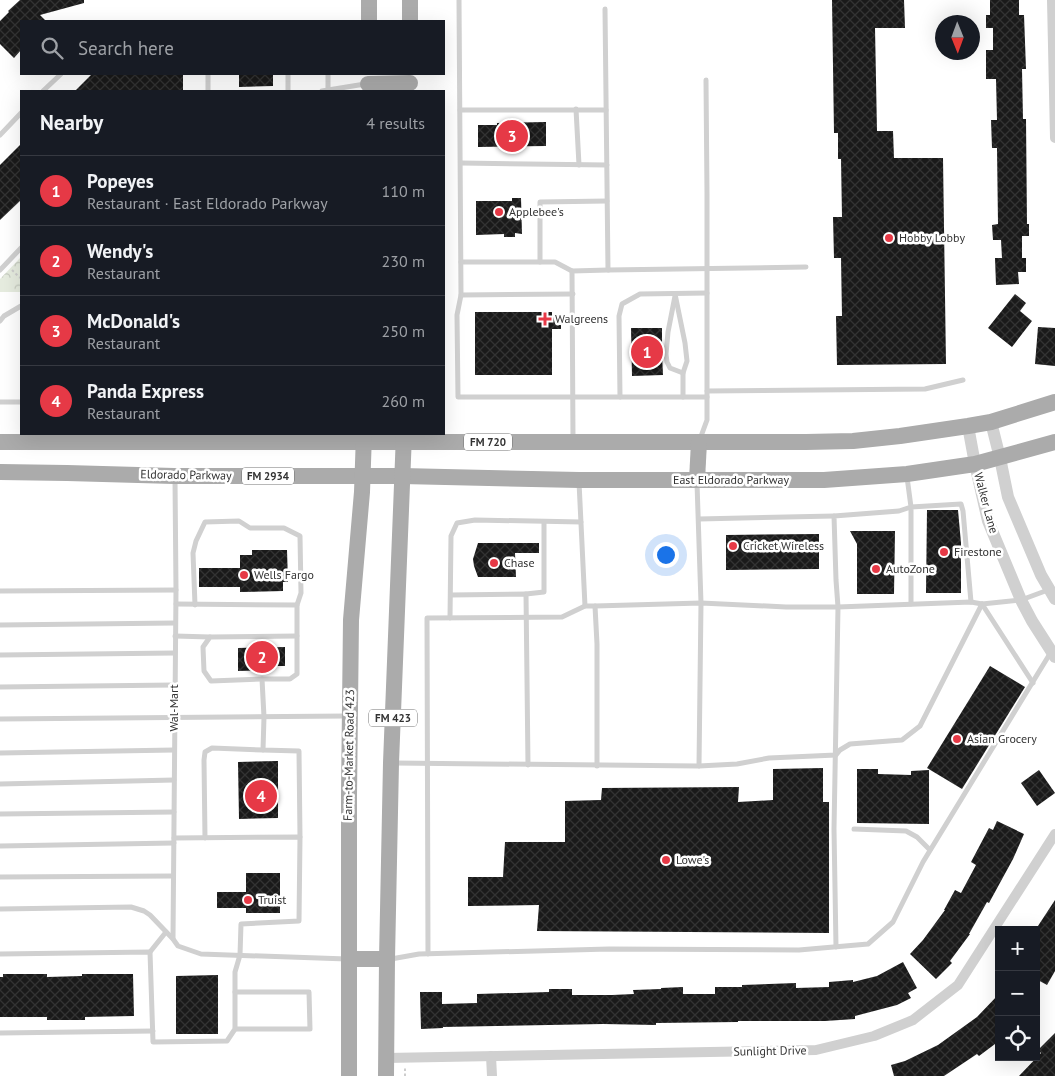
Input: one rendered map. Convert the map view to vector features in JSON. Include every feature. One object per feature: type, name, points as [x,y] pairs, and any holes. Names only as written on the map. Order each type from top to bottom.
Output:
[{"type":"main road","points":[[369,0],[369,20]]},
{"type":"main road","points":[[410,0],[410,20]]},
{"type":"main road","points":[[368,83],[410,83]]},
{"type":"main road","name":"FM 720","points":[[404,438],[573,442],[853,441],[991,422],[1055,402]]},
{"type":"main road","points":[[0,442],[196,438],[404,438]]},
{"type":"main road","name":"Farm-to-Market Road 423","points":[[349,1076],[351,620],[364,438]]},
{"type":"main road","name":"FM 423","points":[[386,1076],[386,959],[391,763],[404,438]]},
{"type":"main road","points":[[697,480],[699,442]]},
{"type":"main road","name":"East Eldorado Parkway","points":[[402,476],[579,480],[824,480],[907,474],[975,464],[1055,442]]},
{"type":"main road","name":"Eldorado Parkway","points":[[0,472],[174,476],[402,476]]},
{"type":"main road","points":[[349,960],[386,959]]},
{"type":"street","points":[[1052,0],[1055,138]]},
{"type":"street","name":"Walker Lane","points":[[991,422],[1008,498],[1041,575],[1052,594]]},
{"type":"street","name":"Walker Lane","points":[[968,426],[988,520],[1021,600],[1053,654]]},
{"type":"street","name":"Sunlight Drive","points":[[386,1058],[816,1050],[874,1036],[913,1020],[958,985],[1055,834]]},
{"type":"street","points":[[492,1056],[492,1076]]},
{"type":"lane","points":[[459,0],[461,295],[457,315],[458,397],[683,397],[707,394],[925,389],[963,380]]},
{"type":"lane","points":[[605,9],[608,270]]},
{"type":"lane","points":[[44,90],[60,75]]},
{"type":"lane","points":[[208,75],[208,90]]},
{"type":"lane","points":[[288,75],[288,90]]},
{"type":"lane","points":[[325,90],[328,75]]},
{"type":"lane","points":[[699,442],[707,420],[706,80]]},
{"type":"lane","points":[[330,90],[368,83]]},
{"type":"lane","points":[[576,109],[579,164]]},
{"type":"lane","points":[[460,110],[606,110]]},
{"type":"lane","points":[[0,135],[20,114]]},
{"type":"lane","points":[[461,163],[607,165]]},
{"type":"lane","points":[[540,262],[540,202],[607,201]]},
{"type":"lane","points":[[0,270],[20,249]]},
{"type":"lane","points":[[461,262],[555,262],[572,271],[806,268]]},
{"type":"lane","points":[[572,271],[573,442]]},
{"type":"lane","points":[[620,397],[619,316],[622,304],[640,294],[707,293]]},
{"type":"lane","points":[[461,295],[573,294]]},
{"type":"lane","points":[[675,294],[687,361],[683,373],[683,397]]},
{"type":"lane","points":[[675,294],[668,332],[666,362],[670,368],[683,373]]},
{"type":"lane","points":[[0,321],[4,316],[20,307]]},
{"type":"lane","points":[[0,402],[20,402]]},
{"type":"lane","points":[[907,474],[911,507],[912,604]]},
{"type":"lane","name":"Wal-Mart","points":[[173,939],[176,604],[174,476]]},
{"type":"lane","points":[[579,480],[584,606]]},
{"type":"lane","points":[[697,480],[701,603],[699,766]]},
{"type":"lane","points":[[698,519],[834,516],[891,512],[911,507],[961,504],[971,602]]},
{"type":"lane","points":[[834,516],[838,607],[834,829],[836,947]]},
{"type":"lane","points":[[450,618],[451,536],[457,523],[475,520],[581,522]]},
{"type":"lane","points":[[195,604],[193,553],[196,541],[205,522],[239,521],[250,528],[284,528],[300,536],[300,593],[297,604],[297,674],[290,679],[211,681],[204,671],[203,647],[210,637]]},
{"type":"lane","points":[[451,594],[526,594],[544,592],[544,522]]},
{"type":"lane","points":[[0,591],[176,590]]},
{"type":"lane","points":[[526,594],[528,765]]},
{"type":"lane","points":[[428,954],[427,618],[562,617],[584,606],[701,603],[786,607],[971,602],[982,604],[1021,600],[1052,594]]},
{"type":"lane","points":[[176,604],[297,604]]},
{"type":"lane","points":[[982,604],[1033,683]]},
{"type":"lane","points":[[391,763],[699,766],[737,764],[769,758],[836,755],[850,744],[902,740],[920,726],[982,604]]},
{"type":"lane","points":[[596,606],[597,766]]},
{"type":"lane","points":[[0,625],[175,623]]},
{"type":"lane","points":[[175,636],[297,636]]},
{"type":"lane","points":[[0,655],[175,653]]},
{"type":"lane","points":[[386,959],[419,954],[609,949],[799,950],[868,944],[893,922],[930,850],[1033,683],[1053,654]]},
{"type":"lane","points":[[262,679],[263,750]]},
{"type":"lane","points":[[0,687],[174,685]]},
{"type":"lane","points":[[0,719],[350,716]]},
{"type":"lane","points":[[166,932],[150,952],[154,1042],[227,1041],[235,1029],[235,972],[240,956],[242,924],[299,921],[299,751],[212,748],[205,752],[205,838]]},
{"type":"lane","points":[[0,753],[174,750]]},
{"type":"lane","points":[[0,784],[174,780]]},
{"type":"lane","points":[[0,814],[174,812]]},
{"type":"lane","points":[[854,829],[906,831],[917,837],[930,850]]},
{"type":"lane","points":[[0,846],[174,841],[205,838],[300,837]]},
{"type":"lane","points":[[0,877],[173,876]]},
{"type":"lane","points":[[0,909],[131,907],[150,915],[178,946],[201,954],[349,960]]},
{"type":"lane","points":[[0,954],[150,952]]},
{"type":"lane","points":[[235,992],[309,992],[310,1029],[235,1029]]},
{"type":"lane","points":[[0,1033],[153,1031]]},
{"type":"path","points":[[6,264],[20,276]]},
{"type":"green space","points":[[20,258],[20,292],[0,292],[0,279]]},
{"type":"building","points":[[20,0],[84,0],[84,3],[40,15],[45,20],[20,20],[20,51],[14,58],[0,44],[0,21]]},
{"type":"building","points":[[832,0],[904,0],[905,28],[875,28],[877,131],[893,131],[894,158],[943,158],[946,364],[837,365],[836,316],[842,316],[841,258],[834,258],[833,217],[842,217],[841,159],[838,159],[838,133],[834,133]]},
{"type":"building","points":[[990,0],[1019,0],[1019,15],[1024,15],[1026,69],[1022,69],[1023,119],[1026,119],[1027,224],[1029,224],[1029,236],[1022,236],[1022,258],[1026,258],[1026,272],[1018,272],[1019,284],[996,285],[995,258],[1002,258],[1001,240],[993,240],[992,225],[998,224],[997,148],[992,148],[991,120],[997,120],[996,79],[986,79],[986,50],[993,50],[993,28],[986,28],[986,15],[990,15]]},
{"type":"building","points":[[91,75],[183,75],[183,90],[76,90]]},
{"type":"building","points":[[239,75],[273,75],[273,86],[239,87]]},
{"type":"building","points":[[546,122],[546,146],[478,147],[478,125]]},
{"type":"building","points":[[20,145],[20,201],[0,220],[0,165]]},
{"type":"building","name":"Applebee's","points":[[512,198],[521,198],[522,234],[515,233],[515,237],[504,237],[504,234],[476,235],[476,201],[512,201]]},
{"type":"building","points":[[1015,294],[1026,303],[1020,311],[1032,321],[1012,347],[988,328]]},
{"type":"building","name":"Walgreens","points":[[475,312],[552,312],[552,316],[561,316],[561,329],[552,329],[552,375],[475,375]]},
{"type":"building","points":[[1038,327],[1055,328],[1055,366],[1035,364]]},
{"type":"building","points":[[631,328],[662,328],[663,375],[632,376]]},
{"type":"building","name":"Firestone","points":[[927,510],[958,510],[961,543],[961,593],[926,593]]},
{"type":"building","name":"AutoZone","points":[[850,531],[895,531],[894,594],[857,594],[857,544]]},
{"type":"building","points":[[819,534],[819,569],[726,570],[726,535]]},
{"type":"building","name":"Chase","points":[[478,543],[539,543],[539,553],[515,553],[516,577],[478,577],[473,559]]},
{"type":"building","name":"Wells Fargo","points":[[252,550],[287,550],[288,582],[283,582],[283,591],[240,592],[240,587],[199,587],[199,568],[240,568],[240,555],[252,555]]},
{"type":"building","points":[[285,647],[285,666],[274,666],[274,670],[238,671],[238,648]]},
{"type":"building","points":[[990,666],[1025,687],[962,789],[927,768]]},
{"type":"building","points":[[278,761],[278,818],[239,819],[238,762]]},
{"type":"building","name":"Lowe's","points":[[823,768],[823,802],[829,802],[829,933],[537,931],[539,905],[468,906],[468,877],[503,877],[505,842],[565,842],[565,801],[601,800],[602,788],[739,787],[738,802],[773,800],[773,769]]},
{"type":"building","points":[[857,769],[878,769],[878,774],[911,775],[911,771],[929,770],[929,824],[857,823]]},
{"type":"building","points":[[1039,770],[1055,793],[1037,806],[1021,783]]},
{"type":"building","points":[[997,821],[1024,834],[989,903],[987,902],[970,934],[950,961],[952,963],[936,979],[910,954],[945,910],[955,890],[961,893],[976,865],[971,862],[989,828],[993,830]]},
{"type":"building","name":"Truist","points":[[246,873],[280,873],[280,913],[246,913],[246,908],[217,908],[217,892],[246,892]]},
{"type":"building","points":[[1055,900],[1055,971],[1047,985],[1040,981],[1040,926],[1038,926]]},
{"type":"building","points":[[903,962],[917,988],[908,993],[911,998],[897,1005],[855,1016],[855,1019],[421,1029],[420,992],[442,992],[442,1004],[477,1003],[477,994],[549,992],[549,989],[572,989],[572,995],[612,995],[634,994],[633,990],[683,987],[683,994],[715,994],[715,987],[742,987],[742,985],[796,983],[796,988],[829,987],[829,982],[853,980],[853,982],[877,976]]},
{"type":"building","points":[[3,974],[47,974],[47,977],[82,976],[82,974],[133,974],[134,1016],[85,1017],[85,1020],[47,1020],[47,1017],[0,1017],[0,977],[3,977]]},
{"type":"building","points":[[218,975],[218,1034],[176,1034],[176,976]]},
{"type":"building","points":[[995,998],[995,1044],[979,1056],[977,1054],[944,1076],[894,1076],[891,1065],[905,1061],[938,1045],[977,1017]]},
{"type":"building","points":[[1055,1033],[1055,1076],[1019,1076],[1033,1061],[1040,1061],[1040,1048]]},
{"type":"place","name":"McDonald's","points":[[512,136]]},
{"type":"place","name":"Applebee's","points":[[499,212]]},
{"type":"place","name":"Hobby Lobby","points":[[889,238]]},
{"type":"place","name":"Walgreens","points":[[545,319]]},
{"type":"place","name":"Popeyes","points":[[647,352]]},
{"type":"place","name":"Cricket Wireless","points":[[733,546]]},
{"type":"place","name":"Firestone","points":[[944,552]]},
{"type":"place","name":"Chase","points":[[494,563]]},
{"type":"place","name":"AutoZone","points":[[876,569]]},
{"type":"place","name":"Wells Fargo","points":[[244,575]]},
{"type":"place","name":"Wendy's","points":[[262,657]]},
{"type":"place","name":"Asian Grocery","points":[[957,739]]},
{"type":"place","name":"Panda Express","points":[[261,796]]},
{"type":"place","name":"Lowe's","points":[[666,860]]},
{"type":"place","name":"Truist","points":[[248,900]]}]
